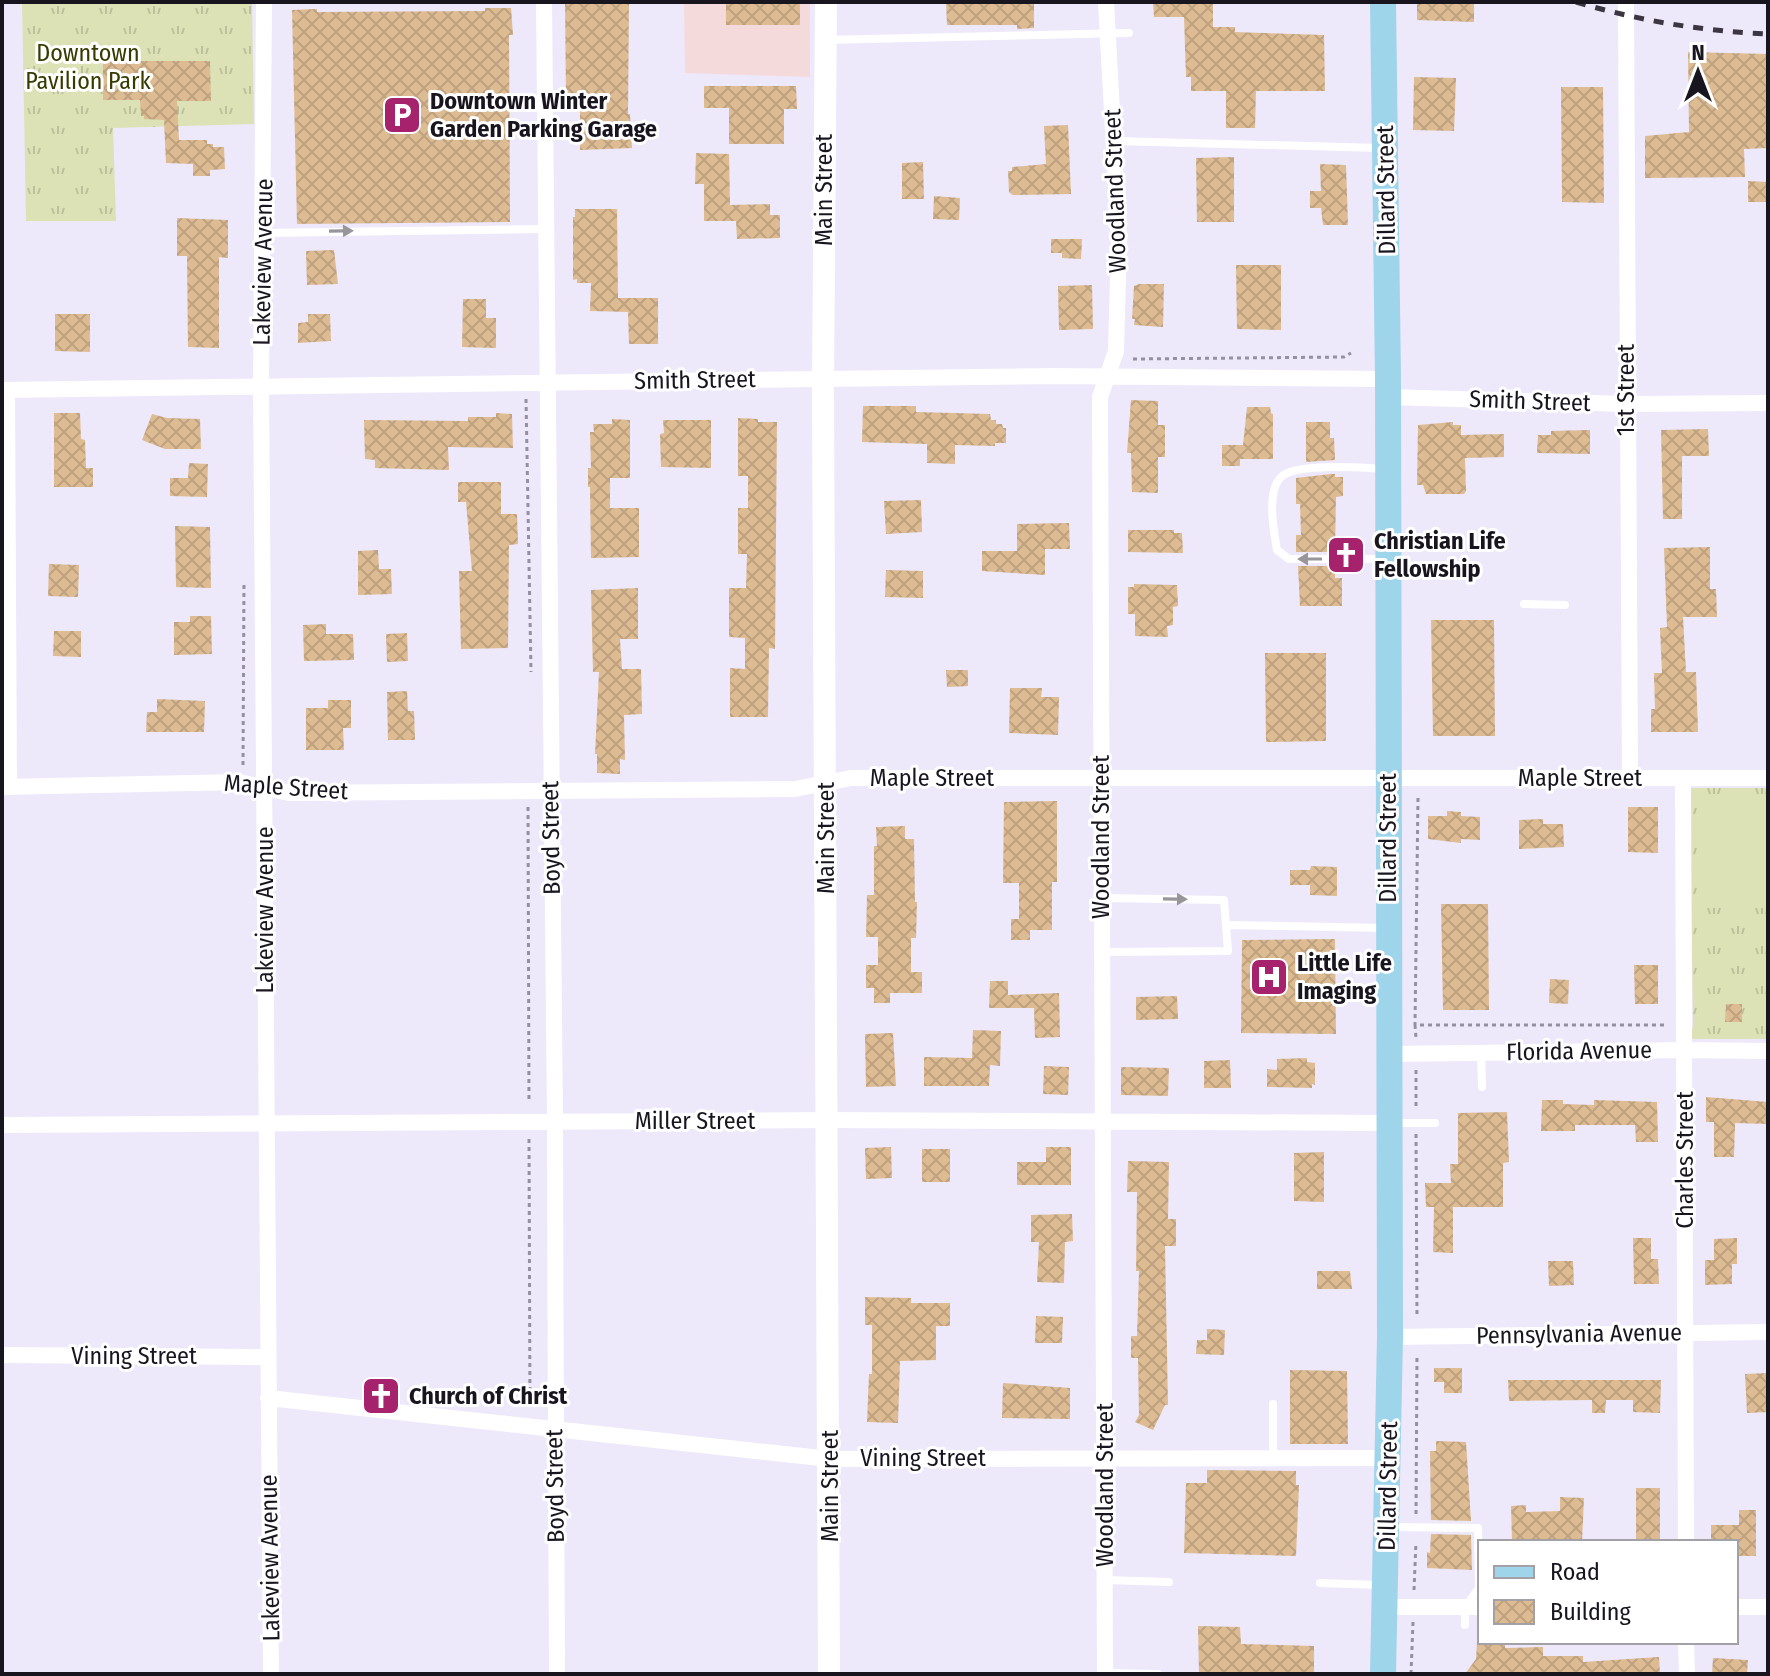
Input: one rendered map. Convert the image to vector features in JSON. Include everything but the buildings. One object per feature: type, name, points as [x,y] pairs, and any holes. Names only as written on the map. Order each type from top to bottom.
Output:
[{"type":"main road","name":"Main Street","points":[[826,2],[823,378],[829,1674]]},
{"type":"main road","name":"Dillard Street","points":[[1383,2],[1388,388],[1390,1337],[1383,1674]]},
{"type":"street","name":"Lakeview Avenue","points":[[264,2],[261,384],[271,1674]]},
{"type":"street","name":"Boyd Street","points":[[544,2],[557,1674]]},
{"type":"street","name":"Woodland Street","points":[[1105,1674],[1100,397],[1116,351],[1119,240],[1106,2]]},
{"type":"street","name":"1st Street","points":[[1626,2],[1630,778]]},
{"type":"street","name":"Smith Street","points":[[5,390],[261,384],[545,388],[823,378],[1108,376],[1388,388],[1626,404],[1768,403]]},
{"type":"street","points":[[5,390],[6,787]]},
{"type":"street","name":"Maple Street","points":[[6,787],[239,782],[289,793],[795,789],[851,778],[1768,778]]},
{"type":"street","name":"Charles Street","points":[[1683,778],[1686,1540]]},
{"type":"street","name":"Florida Avenue","points":[[1389,1054],[1768,1051]]},
{"type":"street","name":"Miller Street","points":[[2,1125],[827,1120],[1389,1123]]},
{"type":"street","name":"Pennsylvania Avenue","points":[[1390,1337],[1768,1332]]},
{"type":"street","name":"Vining Street","points":[[2,1355],[267,1357]]},
{"type":"street","name":"Vining Street","points":[[268,1398],[830,1459],[1389,1458]]},
{"type":"street","points":[[1386,1596],[1473,1607]]},
{"type":"street","points":[[1738,1607],[1768,1607]]},
{"type":"street","points":[[1686,1644],[1687,1674]]},
{"type":"lane","points":[[825,40],[1129,33]]},
{"type":"lane","points":[[1115,141],[1385,148]]},
{"type":"lane","points":[[263,233],[545,229]]},
{"type":"lane","points":[[1388,469],[1296,470],[1282,477],[1275,488],[1272,522],[1277,550],[1289,559],[1388,559]]},
{"type":"lane","points":[[1524,604],[1565,605]]},
{"type":"lane","points":[[1102,898],[1224,900],[1228,951],[1102,952]]},
{"type":"lane","points":[[1227,925],[1388,928]]},
{"type":"lane","points":[[1481,1053],[1482,1087]]},
{"type":"lane","points":[[1389,1123],[1435,1123]]},
{"type":"lane","points":[[1273,1404],[1273,1458]]},
{"type":"lane","points":[[1387,1527],[1478,1528],[1478,1540]]},
{"type":"lane","points":[[1105,1580],[1169,1582]]},
{"type":"lane","points":[[1320,1583],[1386,1596]]},
{"type":"lane","points":[[1465,1625],[1473,1607]]},
{"type":"lane","points":[[1105,1674],[1158,1674]]},
{"type":"path","points":[[1130,361],[1134,358],[1344,357],[1351,353]]},
{"type":"path","points":[[515,396],[526,396],[545,388]]},
{"type":"path","points":[[526,396],[531,681]]},
{"type":"path","points":[[243,767],[244,577]]},
{"type":"path","points":[[530,1428],[528,813],[531,790]]},
{"type":"path","points":[[1418,798],[1415,1025],[1669,1025]]},
{"type":"shaded area","points":[[684,2],[810,2],[810,77],[685,73]]},
{"type":"green space","name":"Downtown Pavilion Park","points":[[22,2],[252,2],[254,124],[113,128],[116,221],[26,221]]},
{"type":"green space","points":[[1690,788],[1768,788],[1768,1039],[1691,1039]]},
{"type":"green space","points":[[1768,802],[1768,908],[1704,908],[1705,803]]},
{"type":"railway","points":[[1576,2],[1671,24],[1768,34]]},
{"type":"place","name":"Downtown Winter Garden Parking Garage","points":[[402,115]]},
{"type":"place","name":"Christian Life Fellowship","points":[[1346,555]]},
{"type":"place","name":"Little Life Imaging","points":[[1269,977]]},
{"type":"place","name":"Church of Christ","points":[[381,1396]]}]
